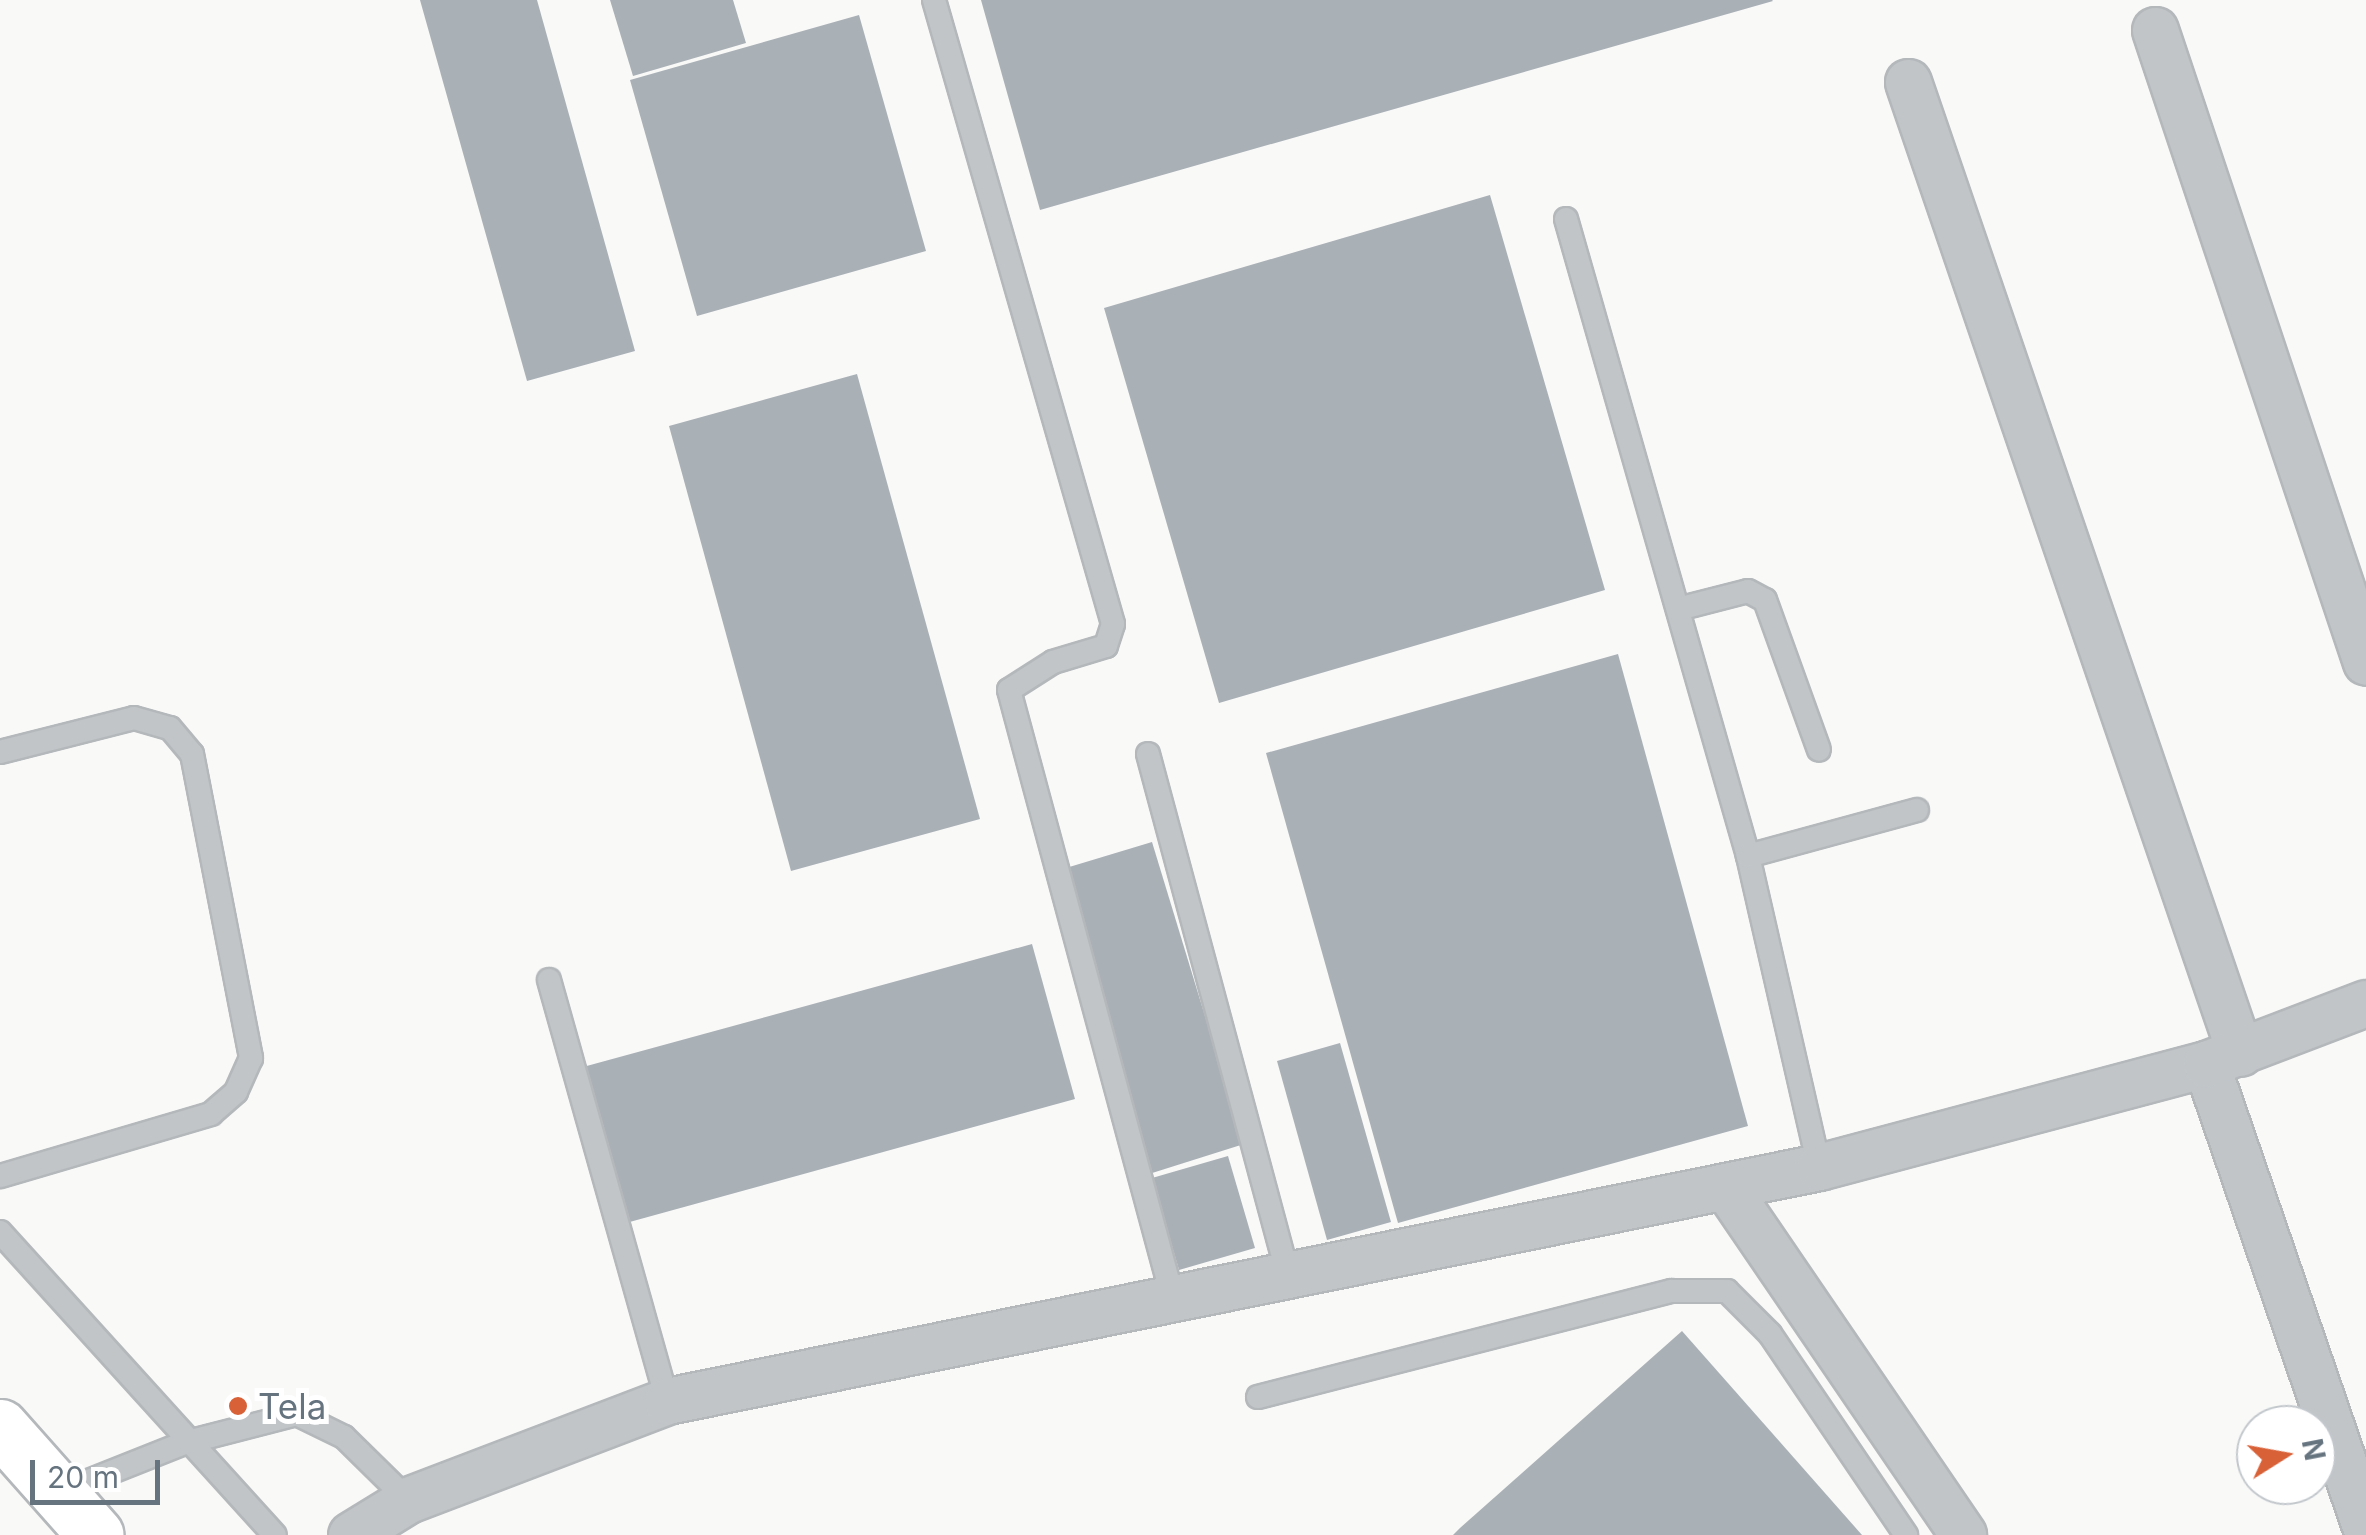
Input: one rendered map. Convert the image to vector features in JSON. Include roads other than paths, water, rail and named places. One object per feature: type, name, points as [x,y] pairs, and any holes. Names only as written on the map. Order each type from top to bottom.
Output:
[{"type":"highway","points":[[0,1428],[96,1535]]},
{"type":"street","points":[[2154,30],[2366,662]]},
{"type":"street","points":[[1908,82],[2223,1058],[2366,1528]]},
{"type":"street","points":[[350,1535],[408,1500],[667,1401],[1174,1303],[1288,1275],[1820,1167],[2223,1058],[2366,1003]]},
{"type":"street","points":[[1726,1187],[1963,1535]]},
{"type":"lane","points":[[934,0],[1113,624],[1106,646],[1053,662],[1009,690],[1174,1303]]},
{"type":"lane","points":[[1566,218],[1748,856],[1820,1167]]},
{"type":"lane","points":[[1678,608],[1748,591],[1764,600],[1819,750]]},
{"type":"lane","points":[[0,752],[134,718],[170,728],[192,754],[251,1058],[236,1092],[210,1114],[0,1176]]},
{"type":"lane","points":[[1148,754],[1288,1275]]},
{"type":"lane","points":[[1748,856],[1917,810]]},
{"type":"lane","points":[[549,980],[667,1401]]},
{"type":"lane","points":[[0,1232],[184,1443],[275,1535]]},
{"type":"lane","points":[[1258,1397],[1672,1291],[1728,1291],[1770,1334],[1906,1535]]},
{"type":"lane","points":[[58,1493],[184,1443],[309,1416],[408,1500]]},
{"type":"place","name":"Tela","points":[[238,1406]]}]
